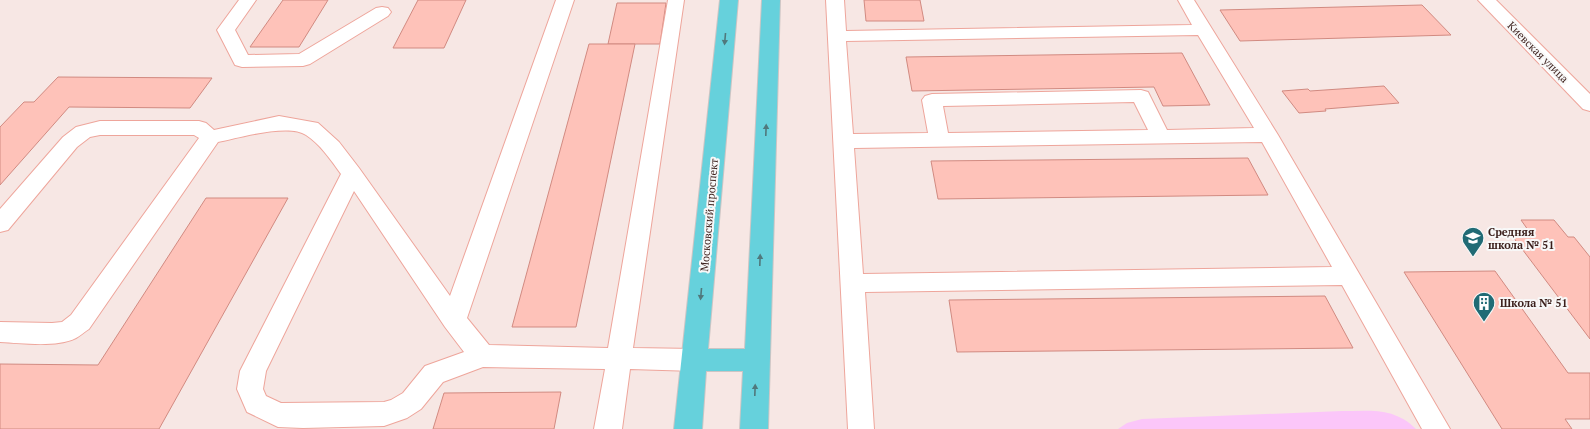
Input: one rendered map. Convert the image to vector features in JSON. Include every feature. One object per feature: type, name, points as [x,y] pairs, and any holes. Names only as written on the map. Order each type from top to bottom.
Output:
[{"type":"main road","name":"Московский проспект","points":[[688,429],[729,0]]},
{"type":"main road","points":[[754,429],[771,0]]},
{"type":"main road","points":[[695,360],[756,360]]},
{"type":"street","points":[[248,0],[226,30],[242,61],[303,60],[382,12]]},
{"type":"street","points":[[454,320],[565,0]]},
{"type":"street","points":[[608,429],[676,0]]},
{"type":"street","points":[[835,0],[861,429]]},
{"type":"street","points":[[1186,0],[1268,135],[1436,429]]},
{"type":"street","name":"Киевская улица","points":[[1486,0],[1590,105]]},
{"type":"street","points":[[837,36],[1204,30]]},
{"type":"street","points":[[939,140],[932,100],[1141,96],[1161,137]]},
{"type":"street","points":[[0,332],[52,333],[67,331],[80,322],[211,137],[279,123],[311,128],[332,147],[352,173],[454,320],[482,356]]},
{"type":"street","points":[[0,224],[70,142],[83,132],[100,128],[199,128],[211,137]]},
{"type":"street","points":[[844,141],[1268,135]]},
{"type":"street","points":[[352,173],[253,372],[250,389],[256,404],[278,415],[303,416],[384,414],[398,410],[412,401],[434,374],[482,356],[619,360],[695,360]]},
{"type":"street","points":[[852,283],[1349,276]]},
{"type":"shaded area","points":[[1372,411],[1391,414],[1408,422],[1416,429],[1118,429],[1127,423],[1142,419]]},
{"type":"building","points":[[283,0],[328,0],[299,47],[250,47]]},
{"type":"building","points":[[418,0],[466,0],[444,48],[393,48]]},
{"type":"building","points":[[864,0],[920,0],[924,21],[866,21]]},
{"type":"building","points":[[617,3],[666,3],[660,44],[608,44]]},
{"type":"building","points":[[1422,5],[1451,35],[1240,41],[1220,10]]},
{"type":"building","points":[[589,44],[635,44],[576,327],[512,327]]},
{"type":"building","points":[[1182,53],[1210,105],[1163,106],[1154,87],[912,91],[906,57]]},
{"type":"building","points":[[58,77],[212,78],[190,108],[69,107],[0,185],[0,127],[24,102],[34,102]]},
{"type":"building","points":[[1384,86],[1399,103],[1325,109],[1326,111],[1299,113],[1282,91],[1308,89],[1310,91]]},
{"type":"building","points":[[1248,158],[1268,195],[938,199],[931,161]]},
{"type":"building","points":[[206,198],[288,198],[159,429],[0,429],[0,364],[98,365]]},
{"type":"building","name":"Школа № 51","points":[[1521,220],[1554,220],[1568,237],[1574,237],[1590,257],[1590,339],[1513,237],[1533,237]]},
{"type":"building","name":"Школа № 51","points":[[1495,271],[1568,373],[1590,373],[1590,419],[1565,419],[1572,429],[1502,429],[1404,272]]},
{"type":"building","points":[[1325,296],[1353,348],[957,352],[949,300]]},
{"type":"building","points":[[561,392],[554,429],[433,429],[444,393]]},
{"type":"place","name":"Средняя школа № 51","points":[[1473,258]]},
{"type":"place","name":"Школа № 51","points":[[1484,322]]}]
